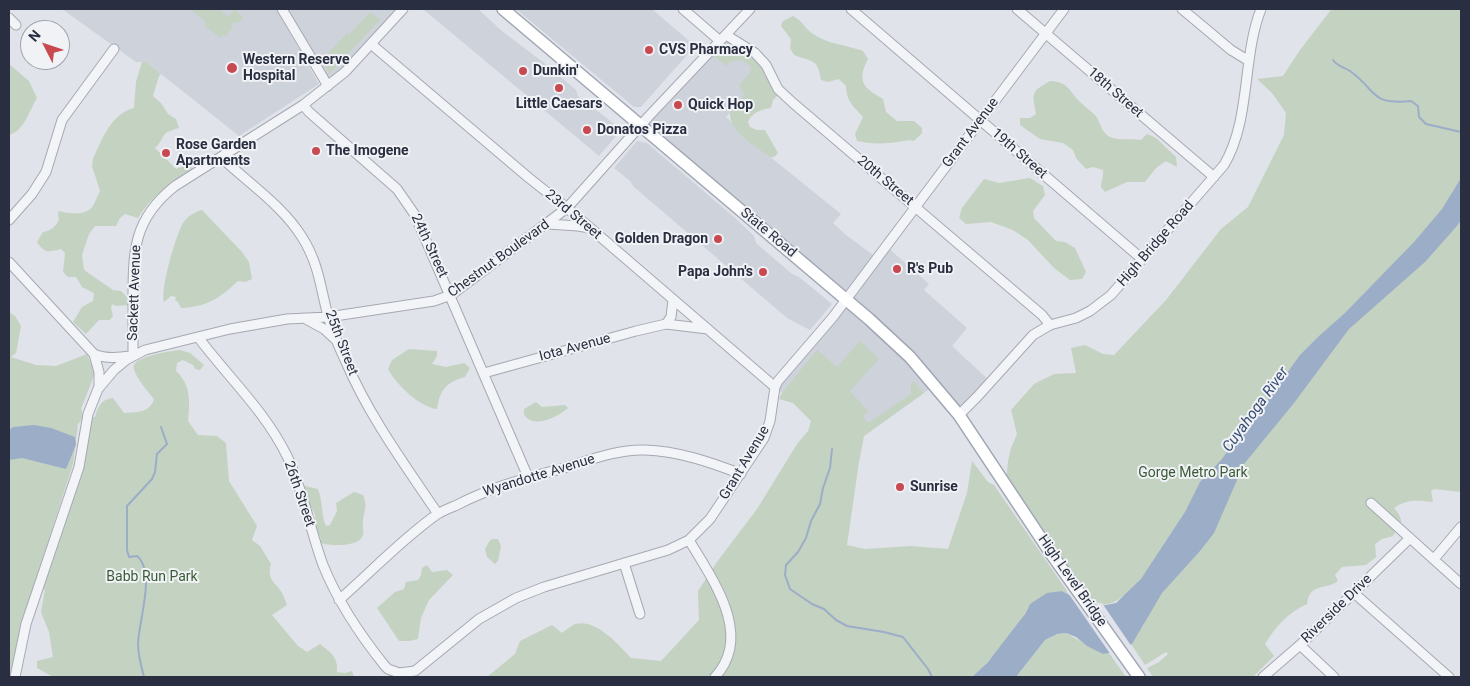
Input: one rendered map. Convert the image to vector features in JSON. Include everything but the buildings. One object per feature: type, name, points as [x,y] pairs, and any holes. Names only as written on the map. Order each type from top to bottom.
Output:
[{"type":"main road","name":"State Road","points":[[503,9],[846,299],[910,357],[959,415],[1006,484]]},
{"type":"main road","name":"High Level Bridge","points":[[1006,484],[1139,677]]},
{"type":"street","points":[[282,9],[328,86]]},
{"type":"street","name":"Sackett Avenue","points":[[15,677],[26,624],[70,499],[82,458],[88,414],[98,389],[110,374],[133,355],[134,252],[142,225],[153,207],[163,196],[304,105],[345,72],[403,9]]},
{"type":"street","name":"20th Street","points":[[683,9],[723,38],[756,53],[766,65],[775,85],[781,93],[1042,315],[1050,325]]},
{"type":"street","name":"Chestnut Boulevard","points":[[133,355],[164,345],[257,324],[434,302],[451,295],[567,208],[641,125],[750,9]]},
{"type":"street","name":"19th Street","points":[[851,9],[1142,260]]},
{"type":"street","name":"18th Street","points":[[1017,9],[1214,177]]},
{"type":"street","name":"Grant Avenue","points":[[382,662],[388,669],[399,673],[415,671],[477,620],[514,600],[544,587],[668,550],[690,540],[707,523],[758,447],[768,428],[775,387],[846,299],[1064,9]]},
{"type":"street","points":[[1182,9],[1231,50],[1249,61]]},
{"type":"street","name":"High Bridge Road","points":[[959,415],[1032,335],[1050,325],[1080,316],[1111,296],[1224,165],[1234,147],[1253,36],[1261,9]]},
{"type":"street","points":[[9,18],[16,25]]},
{"type":"street","name":"23rd Street","points":[[370,44],[567,208],[775,387]]},
{"type":"street","points":[[9,220],[32,194],[46,172],[62,120],[114,49]]},
{"type":"street","name":"24th Street","points":[[304,105],[309,112],[400,192],[418,219],[528,477]]},
{"type":"street","name":"25th Street","points":[[221,157],[282,212],[301,236],[320,276],[328,316],[357,387],[373,415],[438,514]]},
{"type":"street","points":[[548,224],[590,228]]},
{"type":"street","points":[[9,262],[94,354],[106,358],[133,355]]},
{"type":"street","points":[[666,324],[671,317],[673,300]]},
{"type":"street","points":[[303,318],[324,329],[338,343]]},
{"type":"street","name":"Iota Avenue","points":[[484,373],[666,324],[708,330]]},
{"type":"street","name":"26th Street","points":[[198,337],[219,365],[254,404],[278,438],[294,473],[321,559],[339,600],[382,662]]},
{"type":"street","points":[[94,354],[99,372],[98,389]]},
{"type":"street","name":"Wyandotte Avenue","points":[[339,600],[403,542],[438,514],[487,491],[528,477],[605,456],[640,450],[682,455],[741,474]]},
{"type":"street","points":[[1370,503],[1461,584]]},
{"type":"street","points":[[1434,559],[1461,528]]},
{"type":"street","name":"Riverside Drive","points":[[1263,677],[1300,646],[1410,538]]},
{"type":"street","points":[[690,540],[720,594],[729,615],[731,628],[728,658],[721,671],[715,677]]},
{"type":"street","points":[[624,563],[640,614]]},
{"type":"street","points":[[1354,593],[1449,677]]},
{"type":"street","points":[[1300,646],[1334,677]]},
{"type":"shaded area","name":"Western Reserve Hospital","points":[[62,9],[276,9],[319,84],[239,136],[146,62],[136,62]]},
{"type":"shaded area","points":[[282,9],[403,9],[328,86]]},
{"type":"shaded area","points":[[423,9],[478,9],[502,31],[576,90],[578,96],[617,126],[616,136],[599,156]]},
{"type":"shaded area","points":[[516,9],[652,9],[695,46],[641,107],[634,107]]},
{"type":"shaded area","points":[[726,35],[769,71],[726,117],[774,160],[841,214],[833,223],[846,235],[877,258],[886,246],[929,284],[924,290],[967,328],[952,346],[991,382],[959,415],[935,385],[864,436],[786,389],[782,393],[775,387],[846,299],[641,125]]},
{"type":"shaded area","points":[[637,141],[647,143],[734,217],[754,236],[756,243],[792,274],[799,277],[832,304],[810,330],[787,318],[614,168]]},
{"type":"green space","points":[[190,9],[219,9],[228,17],[235,9],[243,18],[237,23],[234,22],[231,25],[233,27],[225,37],[223,35],[220,38],[204,25],[206,22]]},
{"type":"green space","name":"Gorge Metro Park","points":[[1334,9],[1461,9],[1461,492],[1434,489],[1431,491],[1433,502],[1413,501],[1403,503],[1394,508],[1400,516],[1400,525],[1393,536],[1382,539],[1375,544],[1376,557],[1366,565],[1342,567],[1335,575],[1338,581],[1314,590],[1307,604],[1288,616],[1269,637],[1265,644],[1274,656],[1253,677],[1153,677],[1147,668],[1159,662],[1168,654],[1166,652],[1145,665],[1131,644],[1144,624],[1123,596],[1115,602],[1106,604],[1087,604],[1006,484],[1008,461],[1017,434],[1011,410],[1034,384],[1054,374],[1076,373],[1071,348],[1085,345],[1103,354],[1114,355],[1166,300],[1221,229],[1248,207],[1284,135],[1286,113],[1272,93],[1257,79],[1283,76],[1300,50],[1330,11]]},
{"type":"green space","points":[[370,12],[380,20],[329,74],[322,60]]},
{"type":"green space","points":[[793,16],[810,32],[819,37],[863,51],[868,59],[864,67],[862,79],[864,84],[883,99],[886,112],[897,121],[914,121],[922,128],[922,133],[914,141],[867,143],[857,141],[855,134],[863,117],[849,100],[846,86],[839,79],[828,82],[821,80],[816,64],[794,55],[790,48],[791,39],[781,26],[783,21]]},
{"type":"green space","points":[[732,44],[757,59],[769,81],[779,94],[773,100],[771,108],[757,112],[748,122],[750,127],[757,130],[765,130],[778,153],[774,157],[770,157],[740,134],[734,127],[731,119],[730,111],[733,101],[742,100],[744,93],[739,85],[750,73],[751,67],[743,60],[729,62],[726,66],[714,56],[726,46]]},
{"type":"green space","points":[[142,62],[146,62],[161,74],[153,96],[161,103],[168,114],[176,119],[179,128],[165,134],[155,148],[176,169],[190,164],[192,169],[155,197],[138,218],[125,214],[120,218],[116,226],[95,226],[89,234],[82,255],[84,270],[113,290],[121,291],[128,300],[128,305],[116,306],[112,304],[113,316],[110,320],[99,320],[86,334],[73,322],[82,307],[93,301],[94,293],[82,287],[76,277],[68,277],[63,272],[65,253],[61,249],[47,251],[42,249],[37,242],[43,232],[51,230],[56,225],[59,220],[59,211],[82,213],[93,206],[100,191],[92,166],[93,159],[108,128],[119,116],[134,108],[136,82]]},
{"type":"green space","points":[[9,64],[29,81],[37,98],[26,120],[19,129],[9,135]]},
{"type":"green space","points":[[1050,81],[1065,85],[1095,115],[1107,135],[1118,139],[1141,140],[1147,134],[1156,138],[1176,157],[1177,167],[1166,161],[1156,168],[1145,182],[1127,182],[1105,192],[1101,187],[1103,170],[1093,167],[1086,169],[1076,158],[1073,150],[1063,143],[1040,139],[1020,125],[1020,118],[1030,118],[1036,114],[1034,93]]},
{"type":"green space","points":[[1030,178],[1043,186],[1045,195],[1033,211],[1034,218],[1056,241],[1065,242],[1075,248],[1086,272],[1082,279],[1070,280],[1054,268],[1028,240],[1013,230],[991,222],[966,224],[959,218],[962,208],[984,179],[999,183]]},
{"type":"green space","points":[[202,210],[242,252],[249,262],[252,279],[245,282],[238,281],[219,297],[206,304],[181,308],[175,300],[176,297],[171,296],[164,302],[166,274],[183,223],[191,215]]},
{"type":"green space","points":[[9,312],[15,316],[21,326],[16,353],[11,357],[36,365],[56,366],[87,354],[95,373],[81,409],[82,417],[78,424],[73,464],[21,626],[12,677],[9,677]]},
{"type":"green space","points":[[860,341],[879,359],[850,391],[868,411],[863,417],[868,423],[911,394],[911,382],[914,382],[924,393],[864,436],[847,545],[865,549],[911,546],[948,549],[967,493],[972,461],[988,482],[994,485],[1069,594],[1062,591],[1030,604],[1019,624],[1004,643],[972,677],[487,677],[515,654],[520,641],[552,625],[562,633],[575,624],[591,625],[606,634],[631,658],[661,661],[699,620],[698,591],[717,562],[757,509],[797,444],[808,431],[811,421],[793,403],[779,399],[782,393],[817,350],[837,367]]},
{"type":"green space","points":[[409,349],[437,351],[437,356],[432,364],[446,367],[464,363],[470,368],[465,377],[453,381],[445,388],[437,409],[423,404],[409,394],[396,381],[388,369],[392,360]]},
{"type":"green space","name":"Babb Run Park","points":[[180,350],[190,353],[204,365],[200,370],[195,369],[193,365],[183,360],[177,363],[176,371],[187,388],[188,421],[198,435],[217,436],[226,443],[229,481],[257,526],[252,540],[260,546],[271,564],[270,574],[272,580],[282,593],[287,605],[272,615],[298,646],[307,652],[320,644],[335,658],[337,672],[345,673],[352,671],[354,677],[53,677],[37,668],[37,661],[53,657],[49,632],[41,612],[45,590],[39,586],[68,504],[88,418],[95,417],[101,404],[113,398],[124,413],[142,411],[149,407],[154,399],[135,372],[134,365],[141,359]]},
{"type":"green space","points":[[536,402],[542,407],[565,405],[568,408],[552,418],[539,422],[533,421],[524,414],[524,409]]},
{"type":"green space","points":[[305,486],[318,489],[326,526],[330,525],[337,511],[336,503],[354,492],[363,495],[365,506],[362,537],[355,543],[343,545],[321,543],[320,536],[314,533],[315,515],[306,497]]},
{"type":"green space","points":[[498,539],[501,546],[498,561],[495,564],[487,557],[485,549],[490,540]]},
{"type":"green space","points":[[427,565],[432,572],[447,570],[453,575],[429,600],[421,618],[418,639],[399,641],[377,608],[395,592],[404,589],[406,582],[418,580],[422,568]]},
{"type":"green space","points":[[1066,633],[1103,654],[1109,653],[1126,677],[1016,677],[1045,640],[1057,634]]},
{"type":"water","points":[[1461,178],[1461,220],[1425,262],[1349,329],[1294,403],[1244,464],[1214,533],[1162,593],[1132,644],[1116,652],[1103,654],[1087,646],[1076,637],[1066,633],[1057,634],[1045,640],[1016,677],[972,677],[988,662],[1025,614],[1030,604],[1047,593],[1062,591],[1087,604],[1101,606],[1116,603],[1141,579],[1185,512],[1200,482],[1222,459],[1300,355],[1345,313],[1414,242],[1442,209]]},
{"type":"water","points":[[34,425],[51,428],[75,437],[76,445],[66,469],[22,458],[9,460],[9,430],[13,427]]},
{"type":"pier","points":[[1066,590],[1087,601],[1102,603],[1132,647],[1111,655]]},
{"type":"waterway","points":[[1333,60],[1336,64],[1359,78],[1381,99],[1397,102],[1411,101],[1418,106],[1419,117],[1426,124],[1461,132]]},
{"type":"waterway","points":[[144,677],[138,643],[145,597],[145,573],[143,563],[137,556],[129,557],[127,550],[127,506],[152,479],[155,472],[157,454],[167,444],[161,427]]},
{"type":"waterway","points":[[832,449],[830,468],[820,504],[811,521],[806,538],[798,552],[786,565],[785,575],[790,589],[812,604],[824,609],[836,620],[847,626],[903,637],[932,677]]},
{"type":"place","name":"CVS Pharmacy","points":[[649,50]]},
{"type":"place","name":"Western Reserve Hospital","points":[[232,68]]},
{"type":"place","name":"Dunkin'","points":[[523,71]]},
{"type":"place","name":"Little Caesars","points":[[559,88]]},
{"type":"place","name":"Quick Hop","points":[[678,105]]},
{"type":"place","name":"Donatos Pizza","points":[[587,130]]},
{"type":"place","name":"The Imogene","points":[[316,151]]},
{"type":"place","name":"Rose Garden Apartments","points":[[166,153]]},
{"type":"place","name":"Golden Dragon","points":[[718,239]]},
{"type":"place","name":"R's Pub","points":[[897,269]]},
{"type":"place","name":"Papa John's","points":[[763,272]]},
{"type":"place","name":"Sunrise","points":[[900,487]]},
{"type":"water label","name":"Cuyahoga River","points":[[1256,410]]}]
